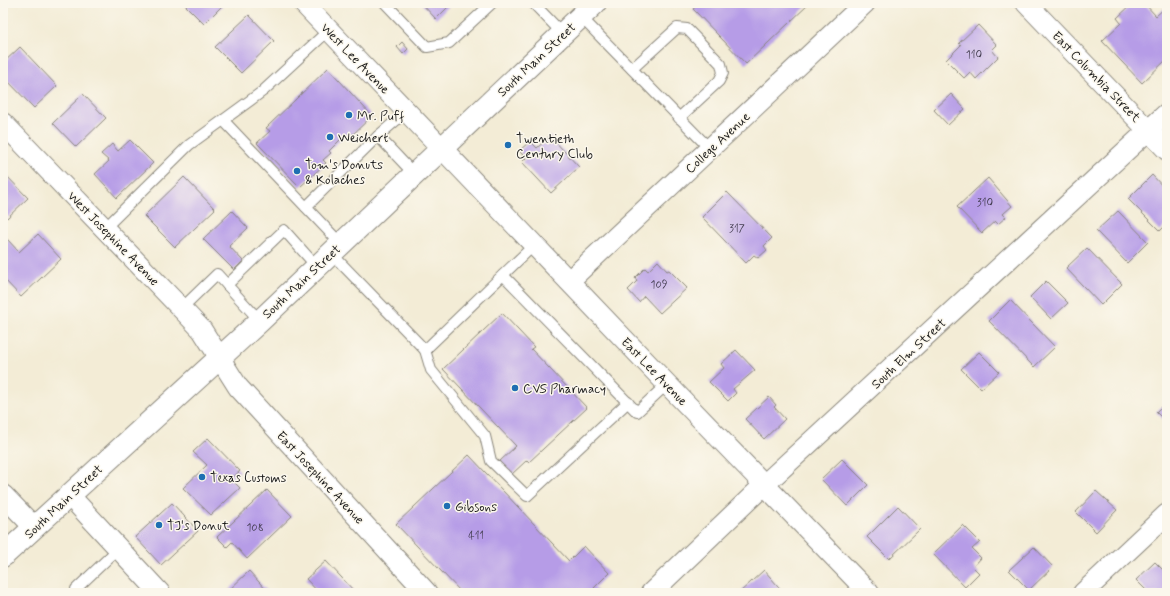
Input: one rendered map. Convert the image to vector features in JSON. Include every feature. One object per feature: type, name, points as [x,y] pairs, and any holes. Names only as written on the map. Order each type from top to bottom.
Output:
[{"type":"main road","name":"South Main Street","points":[[3,556],[260,321],[588,10]]},
{"type":"street","name":"West Lee Avenue","points":[[303,3],[442,147]]},
{"type":"street","name":"College Avenue","points":[[569,281],[864,3]]},
{"type":"street","name":"East Columbia Street","points":[[1026,3],[1167,150]]},
{"type":"street","name":"South Elm Street","points":[[651,593],[764,486],[1167,113]]},
{"type":"street","name":"West Josephine Avenue","points":[[3,123],[182,308],[202,330],[220,358]]},
{"type":"street","name":"East Lee Avenue","points":[[442,147],[764,486],[870,593]]},
{"type":"street","name":"East Josephine Avenue","points":[[220,358],[238,387],[428,593]]},
{"type":"street","points":[[3,495],[34,527]]},
{"type":"street","points":[[69,495],[160,593]]},
{"type":"street","points":[[1083,593],[1167,514]]},
{"type":"lane","points":[[385,3],[428,47],[449,43],[492,3]]},
{"type":"lane","points":[[533,3],[563,34]]},
{"type":"lane","points":[[588,10],[632,69],[710,149]]},
{"type":"lane","points":[[632,69],[677,28],[686,29],[721,64],[723,73],[719,81],[679,118]]},
{"type":"lane","points":[[105,228],[189,145],[263,91],[329,30]]},
{"type":"lane","points":[[306,207],[378,136],[408,111]]},
{"type":"lane","points":[[222,120],[306,207],[330,254],[425,350],[430,370],[485,436],[492,461],[527,496],[628,402]]},
{"type":"lane","points":[[378,136],[414,174]]},
{"type":"lane","points":[[227,285],[284,230],[330,254]]},
{"type":"lane","points":[[425,350],[534,245]]},
{"type":"lane","points":[[182,308],[217,274],[260,321]]},
{"type":"lane","points":[[503,275],[637,412],[667,384]]},
{"type":"lane","points":[[76,592],[119,548]]},
{"type":"building","points":[[187,3],[225,3],[204,24],[185,5]]},
{"type":"building","points":[[421,3],[452,3],[436,19]]},
{"type":"building","points":[[700,3],[810,3],[746,64],[693,9]]},
{"type":"building","points":[[1133,3],[1144,3],[1156,16],[1167,6],[1167,59],[1142,83],[1102,41],[1121,23],[1117,18]]},
{"type":"building","points":[[249,15],[274,41],[241,73],[215,47]]},
{"type":"building","points":[[978,25],[997,45],[992,50],[998,57],[976,79],[970,72],[964,78],[946,60],[961,45],[959,43]]},
{"type":"building","points":[[402,42],[408,49],[403,54],[397,47]]},
{"type":"building","points":[[20,47],[57,86],[34,108],[3,76],[3,63]]},
{"type":"building","points":[[328,68],[372,116],[348,139],[345,135],[329,151],[331,153],[323,160],[326,163],[300,187],[257,143],[270,131],[266,128]]},
{"type":"building","points":[[83,94],[106,118],[76,147],[53,123]]},
{"type":"building","points":[[951,94],[965,109],[948,125],[934,110]]},
{"type":"building","points":[[550,136],[579,167],[551,193],[522,162],[526,158],[519,151],[530,141],[537,148]]},
{"type":"building","points":[[130,140],[153,163],[117,198],[95,174],[109,161],[101,154],[112,144],[118,151]]},
{"type":"building","points":[[3,172],[28,198],[7,218],[3,214]]},
{"type":"building","points":[[1152,175],[1167,191],[1167,224],[1160,231],[1128,199]]},
{"type":"building","points":[[184,177],[215,209],[175,247],[144,216]]},
{"type":"building","points":[[988,178],[1012,206],[1003,214],[1006,217],[998,224],[995,221],[982,233],[957,207]]},
{"type":"building","points":[[727,192],[772,238],[764,246],[767,250],[758,258],[754,255],[746,263],[702,217]]},
{"type":"building","points":[[232,211],[248,228],[229,246],[243,261],[234,270],[203,239]]},
{"type":"building","points":[[1118,211],[1148,242],[1127,263],[1096,231]]},
{"type":"building","points":[[38,234],[61,259],[21,297],[3,278],[3,243],[7,239],[19,252]]},
{"type":"building","points":[[1087,248],[1122,284],[1101,305],[1066,268]]},
{"type":"building","points":[[658,261],[687,288],[660,313],[644,296],[639,302],[628,290],[637,281],[635,278],[645,268],[648,271]]},
{"type":"building","points":[[1046,281],[1068,303],[1051,319],[1030,297]]},
{"type":"building","points":[[1010,300],[1055,347],[1034,367],[989,321]]},
{"type":"building","name":"CVS Pharmacy","points":[[502,313],[534,347],[531,349],[587,408],[529,462],[527,460],[511,475],[499,462],[516,446],[443,369]]},
{"type":"building","points":[[736,350],[755,370],[733,389],[736,393],[728,401],[709,382],[724,368],[721,364]]},
{"type":"building","points":[[979,352],[999,372],[981,389],[961,369]]},
{"type":"building","points":[[769,397],[776,405],[774,407],[785,419],[764,439],[745,419]]},
{"type":"building","points":[[1167,401],[1167,423],[1156,412]]},
{"type":"building","points":[[208,438],[240,471],[231,479],[240,488],[211,515],[183,488],[207,465],[193,452]]},
{"type":"building","points":[[469,455],[569,561],[584,546],[609,573],[594,588],[599,593],[462,593],[396,524]]},
{"type":"building","points":[[842,459],[868,485],[847,506],[821,479]]},
{"type":"building","points":[[267,490],[292,516],[247,559],[232,542],[227,547],[217,537]]},
{"type":"building","points":[[1096,491],[1117,510],[1096,532],[1076,512]]},
{"type":"building","points":[[172,503],[198,531],[161,565],[135,537]]},
{"type":"building","points":[[898,506],[920,529],[889,559],[867,537]]},
{"type":"building","points":[[963,525],[980,542],[972,549],[981,558],[973,567],[979,573],[965,587],[933,554]]},
{"type":"building","points":[[1034,547],[1053,567],[1029,590],[1009,570]]},
{"type":"building","points":[[326,561],[356,593],[319,593],[306,579]]},
{"type":"building","points":[[1155,562],[1167,574],[1167,593],[1149,593],[1136,580]]},
{"type":"building","points":[[764,570],[784,593],[739,593]]},
{"type":"building","points":[[249,571],[269,593],[226,593]]},
{"type":"place","name":"Mr. Puff","points":[[349,115]]},
{"type":"place","name":"Weichert","points":[[330,137]]},
{"type":"place","name":"Twentieth Century Club","points":[[508,145]]},
{"type":"place","name":"Tom's Donuts & Kolaches","points":[[297,171]]},
{"type":"place","name":"CVS Pharmacy","points":[[515,388]]},
{"type":"place","name":"Texas Customs","points":[[202,477]]},
{"type":"place","name":"Gibsons","points":[[447,506]]},
{"type":"place","name":"TJ's Donut","points":[[159,525]]}]
